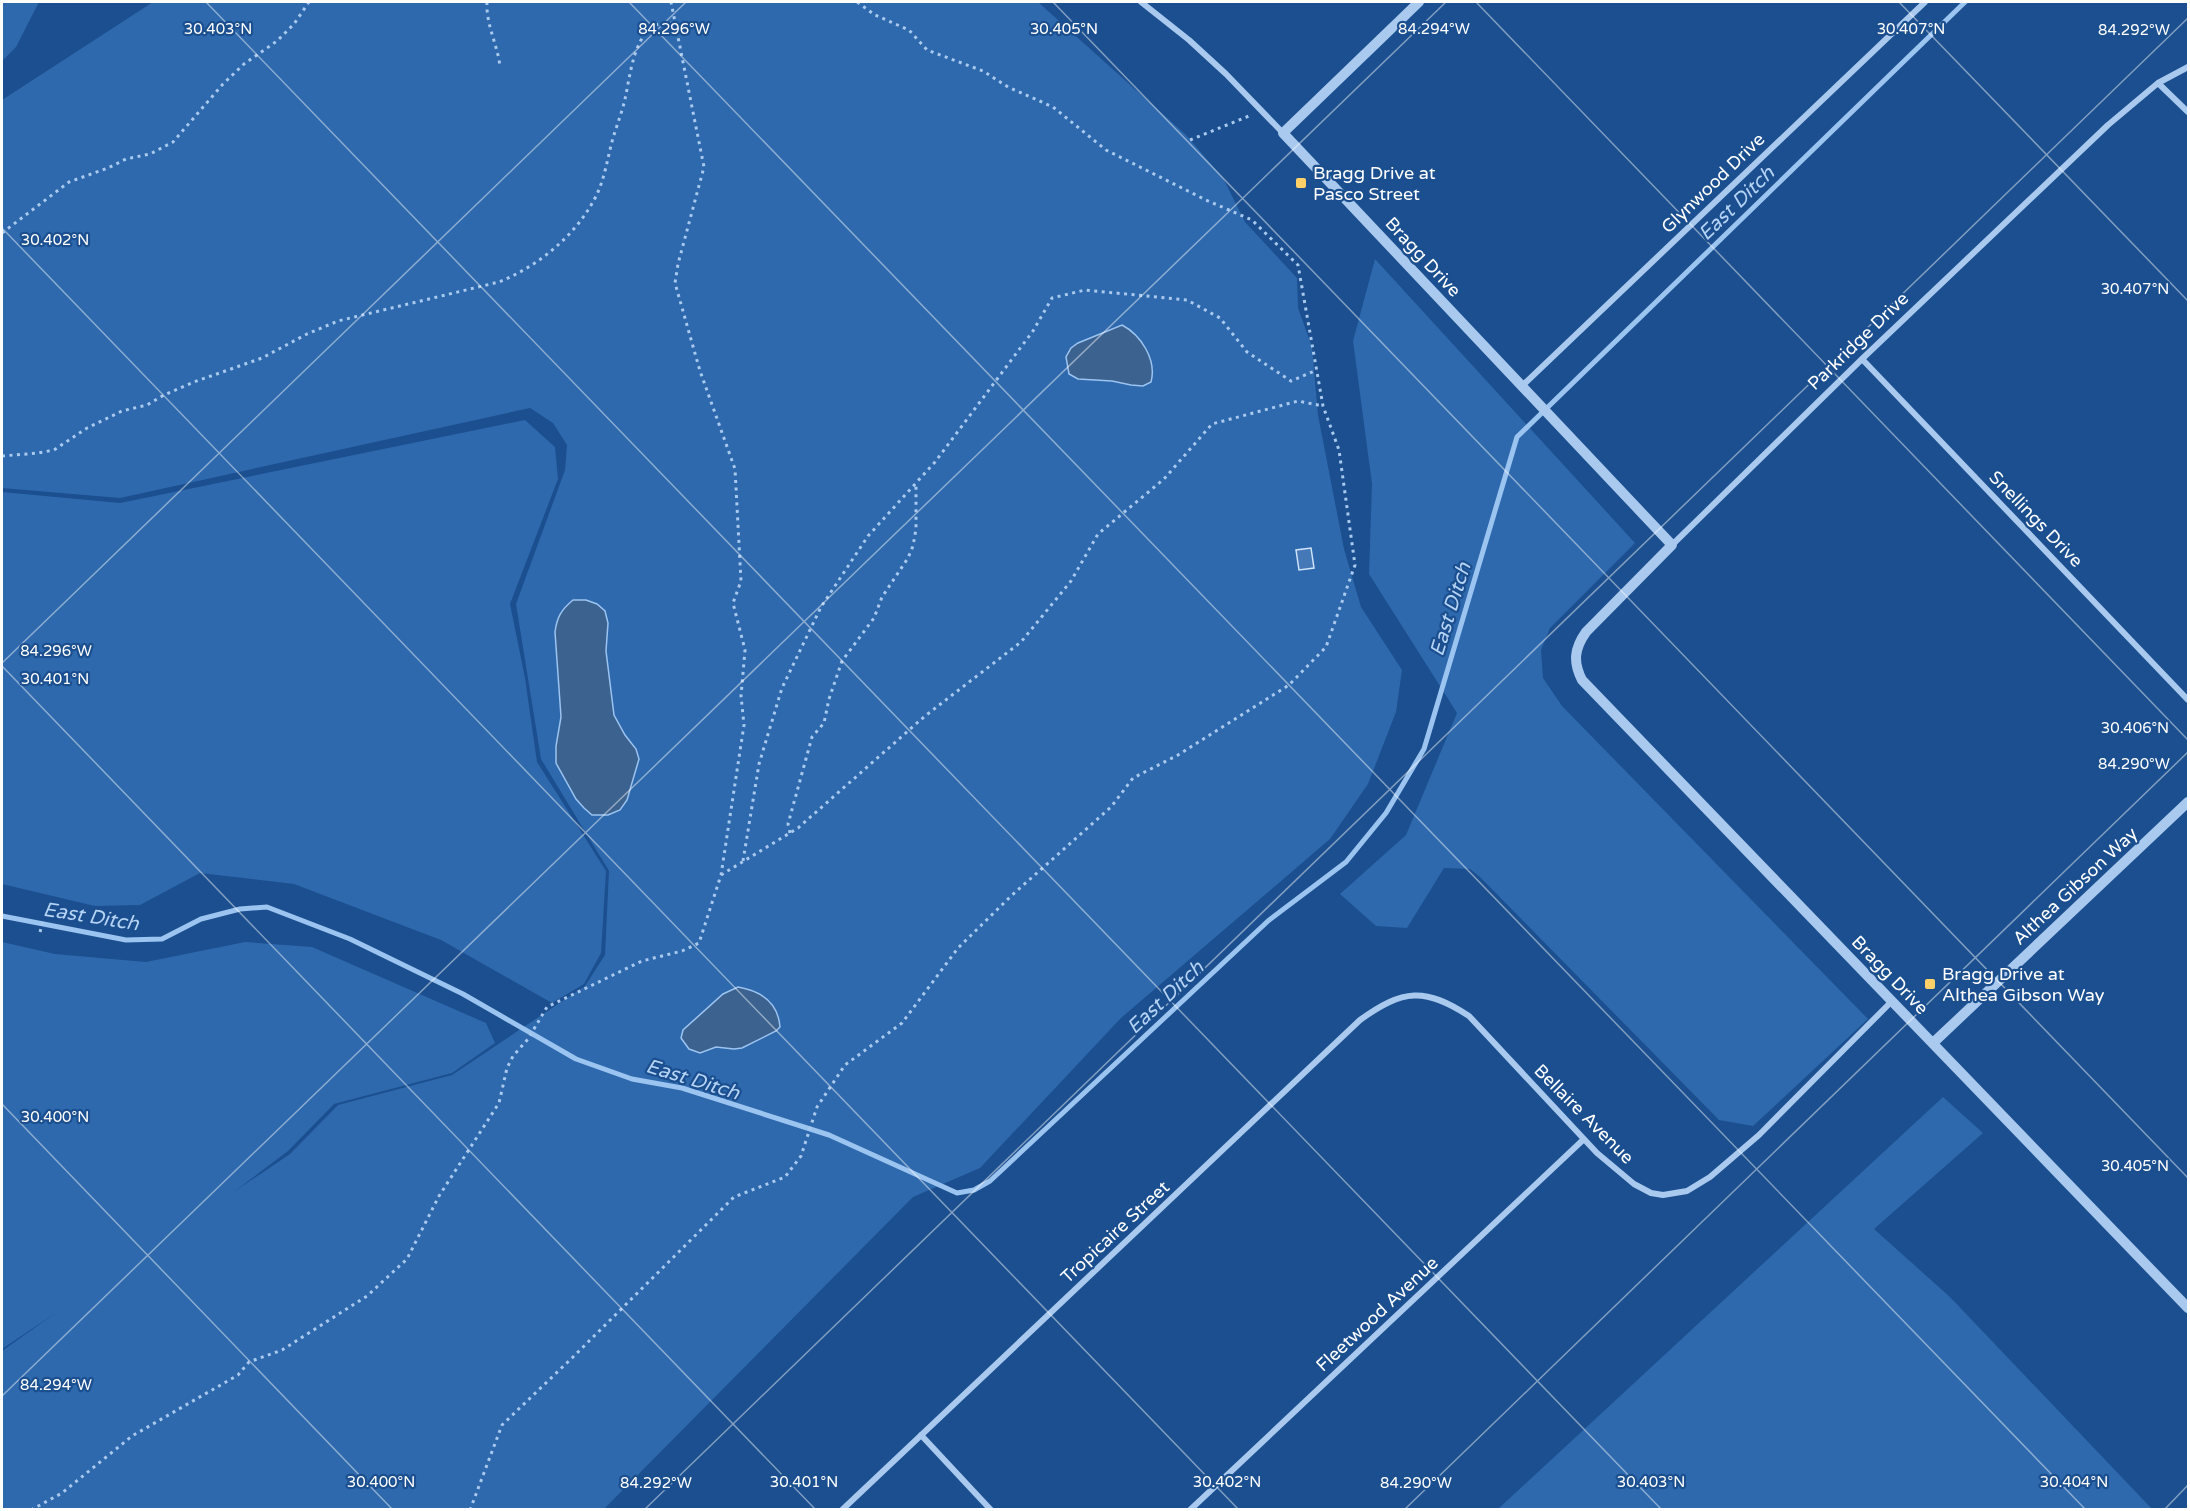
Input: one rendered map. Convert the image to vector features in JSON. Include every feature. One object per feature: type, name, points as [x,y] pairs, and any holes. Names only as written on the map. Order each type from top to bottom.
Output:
[{"type":"street","name":"Bragg Drive","points":[[1141,2],[1189,40],[1226,74],[1672,545]]},
{"type":"street","points":[[1283,133],[1419,2]]},
{"type":"street","name":"Glynwood Drive","points":[[1522,386],[1921,3]]},
{"type":"street","name":"Parkridge Drive","points":[[1576,661],[1578,644],[1586,632],[1862,359],[2108,125],[2158,83],[2188,67]]},
{"type":"street","points":[[2158,83],[2188,112]]},
{"type":"street","name":"Snellings Drive","points":[[1862,359],[2188,700]]},
{"type":"street","name":"Bragg Drive","points":[[1576,661],[1576,667],[1582,680],[2188,1308]]},
{"type":"street","name":"Althea Gibson Way","points":[[1933,1043],[2188,802]]},
{"type":"street","name":"Bellaire Avenue","points":[[1419,995],[1432,997],[1452,1005],[1469,1016],[1584,1139],[1634,1184],[1651,1193],[1663,1195],[1687,1191],[1710,1177],[1759,1135],[1892,1001]]},
{"type":"street","name":"Tropicaire Street","points":[[842,1509],[1360,1020],[1395,999],[1419,995]]},
{"type":"street","name":"Fleetwood Avenue","points":[[1190,1509],[1584,1139]]},
{"type":"street","points":[[921,1436],[991,1509]]},
{"type":"path","points":[[2,233],[69,182],[126,159],[150,154],[173,142],[223,84],[244,64],[277,41],[294,24],[309,2]]},
{"type":"path","points":[[487,2],[486,19],[496,43],[500,66]]},
{"type":"path","points":[[31,1509],[62,1493],[132,1436],[238,1375],[249,1362],[282,1350],[367,1296],[407,1259],[439,1196],[499,1102],[507,1068],[513,1056],[528,1039],[547,1007],[642,961],[682,951],[699,943],[721,874],[744,725],[741,696],[745,650],[733,603],[741,580],[735,469],[700,371],[675,283],[704,167],[671,2]]},
{"type":"path","points":[[470,1509],[502,1425],[573,1358],[734,1197],[785,1177],[801,1156],[818,1107],[845,1065],[902,1023],[958,948],[1010,897],[1111,807],[1133,778],[1178,755],[1282,690],[1326,648],[1355,566],[1339,450],[1323,406],[1298,265],[1252,220],[1206,200],[1106,150],[1053,107],[1008,87],[983,71],[927,50],[909,30],[875,15],[857,2]]},
{"type":"path","points":[[2,456],[54,450],[87,428],[122,411],[147,405],[164,394],[262,358],[307,334],[338,321],[499,282],[519,274],[565,240],[580,223],[595,199],[604,177],[634,57],[651,27],[658,24],[675,23]]},
{"type":"path","points":[[1190,140],[1262,111]]},
{"type":"path","points":[[743,861],[759,764],[782,688],[821,607],[868,536],[935,462],[1033,331],[1052,298],[1085,290],[1187,300],[1220,318],[1247,352],[1291,381],[1317,370]]},
{"type":"path","points":[[721,874],[798,828],[925,716],[1021,642],[1071,581],[1098,534],[1164,479],[1212,424],[1298,400],[1323,406]]},
{"type":"path","points":[[790,833],[788,824],[812,737],[824,723],[829,699],[842,661],[874,618],[882,597],[908,558],[913,546],[916,529],[916,483]]},
{"type":"path","points":[[40,932],[44,918]]},
{"type":"shaded area","points":[[2,2],[39,2],[16,47],[2,61]]},
{"type":"shaded area","points":[[153,2],[1038,2],[1186,135],[1223,178],[1245,222],[1297,278],[1298,308],[1312,347],[1318,415],[1344,549],[1361,607],[1402,670],[1396,712],[1368,784],[1330,839],[1121,1018],[980,1168],[913,1197],[604,1509],[2,1509],[2,1351],[57,1312],[2,1349],[2,942],[55,954],[146,962],[245,942],[312,947],[486,1023],[495,1043],[452,1073],[334,1104],[288,1151],[235,1191],[290,1154],[338,1105],[452,1075],[585,986],[605,955],[609,871],[541,759],[516,604],[565,470],[567,445],[553,423],[530,408],[120,498],[2,488],[2,100]]},
{"type":"shaded area","points":[[1375,259],[1635,543],[1550,628],[1541,650],[1543,678],[1562,706],[1868,1019],[1753,1126],[1719,1120],[1470,869],[1444,868],[1407,928],[1376,926],[1340,894],[1406,835],[1457,713],[1369,574],[1372,484],[1353,341]]},
{"type":"shaded area","points":[[1122,325],[1135,335],[1146,349],[1152,365],[1151,382],[1143,386],[1131,385],[1112,381],[1078,379],[1069,374],[1066,357],[1071,348]]},
{"type":"shaded area","points":[[525,420],[555,447],[558,479],[510,604],[525,678],[537,762],[606,871],[601,953],[584,984],[552,1003],[441,940],[294,884],[200,873],[140,905],[95,906],[2,884],[2,492],[120,503]]},
{"type":"shaded area","points":[[573,600],[586,600],[597,604],[605,611],[608,623],[606,651],[614,715],[636,749],[639,759],[627,800],[620,810],[608,815],[592,815],[584,808],[576,799],[556,763],[556,746],[561,717],[555,632],[560,614]]},
{"type":"shaded area","points":[[738,987],[754,991],[767,999],[776,1011],[780,1027],[742,1048],[716,1047],[700,1053],[689,1049],[681,1038],[683,1030],[723,994]]},
{"type":"shaded area","points":[[1943,1097],[1983,1133],[1874,1229],[1950,1297],[2152,1509],[1498,1509]]},
{"type":"building","points":[[1311,548],[1314,568],[1299,570],[1296,550]]},
{"type":"waterway","name":"East Ditch","points":[[2,916],[126,940],[162,939],[201,919],[240,909],[267,907],[350,939],[463,994],[576,1059],[632,1079],[682,1088],[829,1135],[957,1193],[974,1190],[990,1181],[1268,921],[1346,862],[1386,813],[1424,749],[1517,437],[1965,2]]},
{"type":"place","name":"Bragg Drive at Pasco Street","points":[[1301,183]]},
{"type":"place","name":"Bragg Drive at Althea Gibson Way","points":[[1930,984]]}]
